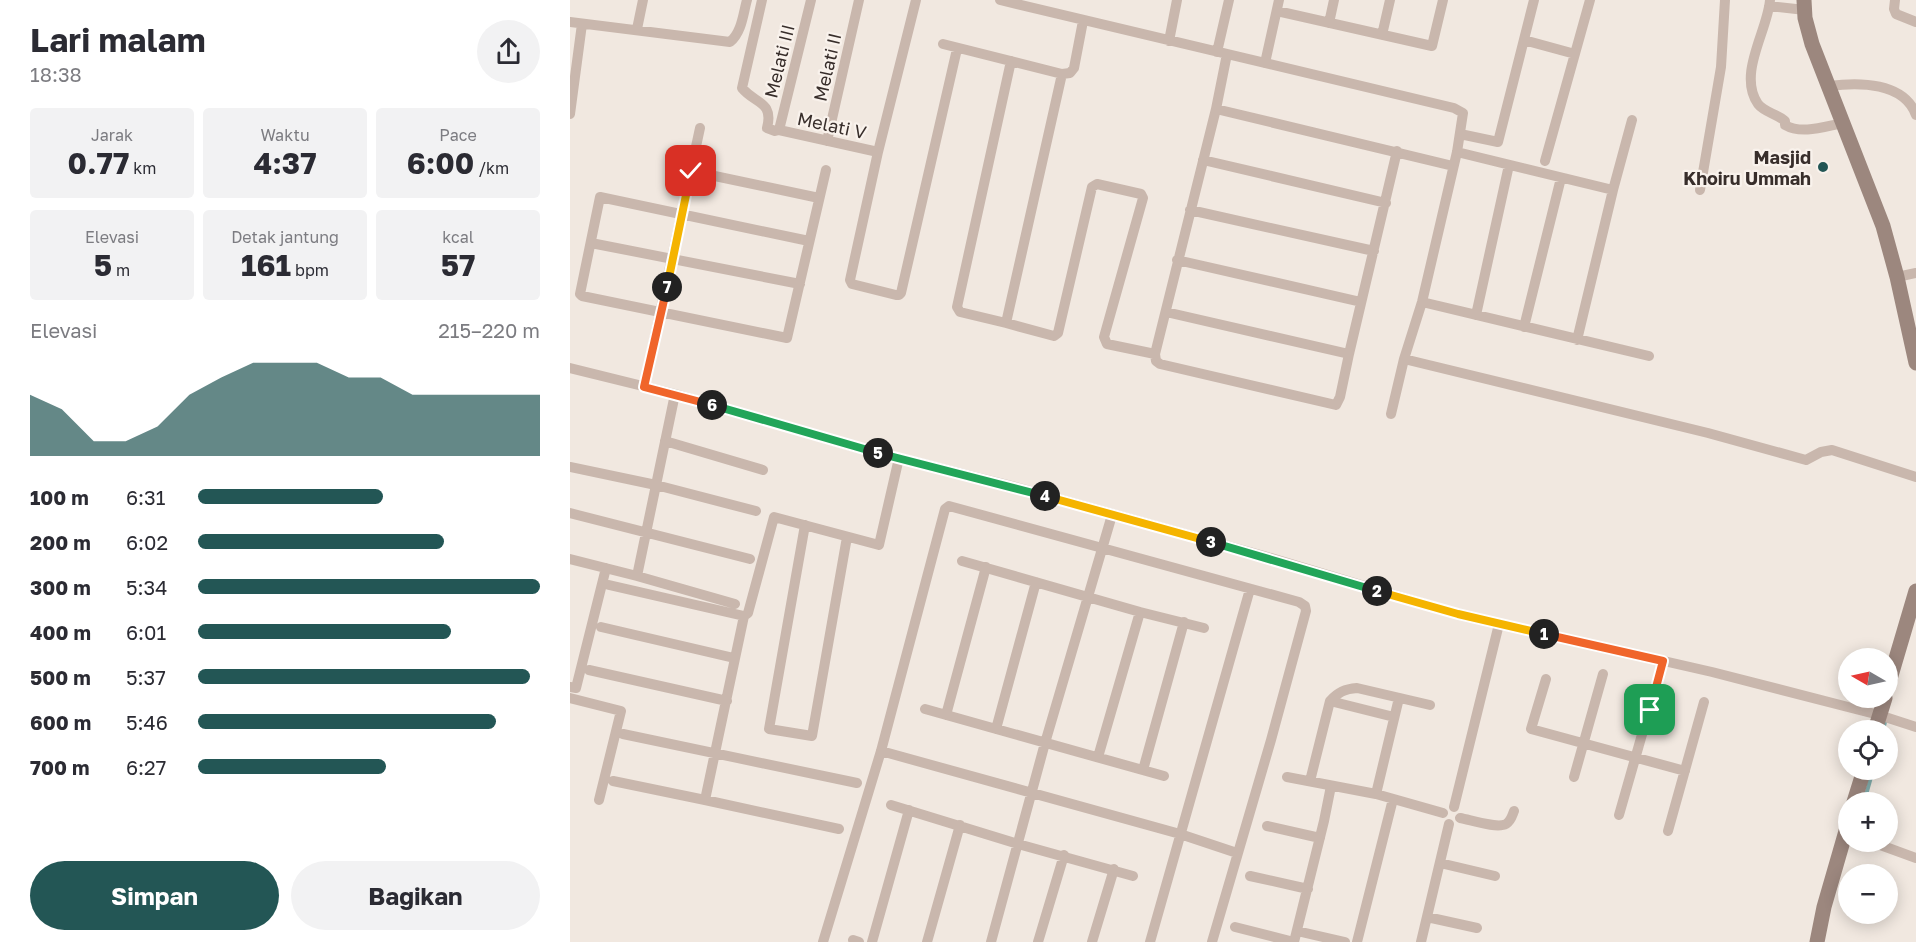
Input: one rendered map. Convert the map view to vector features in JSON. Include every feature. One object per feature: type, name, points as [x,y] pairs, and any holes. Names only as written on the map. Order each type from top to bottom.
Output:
[{"type":"street","points":[[637,29],[643,0]]},
{"type":"street","points":[[570,22],[730,42],[740,29],[747,0]]},
{"type":"street","points":[[762,0],[742,88],[766,107],[770,113],[767,128],[779,130]]},
{"type":"street","name":"Melati III","points":[[779,130],[811,0]]},
{"type":"street","name":"Melati II","points":[[827,141],[860,0]]},
{"type":"street","points":[[916,0],[878,152],[850,280],[852,284],[899,295],[902,293],[957,49]]},
{"type":"street","points":[[1000,0],[1455,108],[1463,113],[1457,152],[1422,302],[1404,359],[1391,414]]},
{"type":"street","points":[[1169,41],[1177,0]]},
{"type":"street","points":[[1229,0],[1215,108],[1155,354],[1156,361],[1160,364],[1336,405],[1340,397],[1348,354],[1397,151]]},
{"type":"street","points":[[1329,23],[1334,0]]},
{"type":"street","points":[[1382,35],[1390,0]]},
{"type":"street","points":[[1265,63],[1278,5],[1329,23],[1432,46],[1443,0]]},
{"type":"street","points":[[1460,134],[1498,142],[1534,0]]},
{"type":"street","points":[[1545,161],[1590,0]]},
{"type":"street","points":[[1700,190],[1721,67],[1725,0]]},
{"type":"street","points":[[1895,0],[1896,14],[1916,22]]},
{"type":"street","points":[[1844,123],[1792,129],[1785,125],[1785,121],[1779,116],[1759,106],[1751,82],[1754,57],[1769,3],[1804,5],[1812,44],[1833,85],[1844,123],[1883,226],[1906,275],[1916,363]]},
{"type":"street","points":[[943,44],[1062,74],[1070,73],[1074,68],[1083,21]]},
{"type":"street","points":[[570,114],[582,24]]},
{"type":"street","points":[[1524,40],[1575,54]]},
{"type":"street","points":[[1011,61],[957,307],[960,312],[1054,336],[1058,333],[1092,187],[1097,184],[1141,194],[1143,198],[1104,337],[1107,344],[1155,354]]},
{"type":"street","points":[[1006,323],[1062,74]]},
{"type":"street","points":[[1833,85],[1885,87],[1897,92],[1912,105],[1916,115]]},
{"type":"street","points":[[1215,108],[1453,165]]},
{"type":"street","points":[[1577,340],[1632,120]]},
{"type":"street","points":[[644,387],[700,128]]},
{"type":"street","name":"Melati V","points":[[779,130],[878,152]]},
{"type":"street","points":[[1457,152],[1613,190]]},
{"type":"street","points":[[1203,160],[1386,203]]},
{"type":"street","points":[[1476,315],[1509,165]]},
{"type":"street","points":[[809,241],[600,197],[580,294],[787,338],[800,284],[825,170]]},
{"type":"street","points":[[691,171],[819,198]]},
{"type":"street","points":[[1524,327],[1561,178]]},
{"type":"street","points":[[1190,210],[1374,251]]},
{"type":"street","points":[[591,243],[800,284]]},
{"type":"street","points":[[1178,260],[1361,302]]},
{"type":"street","points":[[1422,302],[1649,356]]},
{"type":"street","points":[[1166,312],[1348,354]]},
{"type":"street","points":[[1404,359],[1708,433],[1806,460],[1821,452],[1832,450],[1916,477]]},
{"type":"street","points":[[570,368],[675,394],[855,447],[1012,486],[1264,556],[1428,606],[1663,661],[1879,715],[1916,727]]},
{"type":"street","points":[[637,576],[675,394]]},
{"type":"street","points":[[665,441],[763,470]]},
{"type":"street","points":[[705,800],[744,616],[748,614],[774,517],[879,545],[899,458]]},
{"type":"street","points":[[570,467],[656,485],[756,511]]},
{"type":"street","points":[[823,942],[881,751],[945,509],[949,506],[1299,602],[1305,606],[1306,611],[1271,740],[1212,942]]},
{"type":"street","points":[[570,513],[750,559]]},
{"type":"street","points":[[991,942],[1045,743],[1112,515]]},
{"type":"street","points":[[805,525],[769,729],[812,736],[847,537]]},
{"type":"street","points":[[570,559],[735,604]]},
{"type":"street","points":[[962,561],[1204,628]]},
{"type":"street","points":[[946,715],[986,567]]},
{"type":"street","points":[[599,800],[621,711],[572,692],[606,568]]},
{"type":"street","points":[[996,729],[1036,582]]},
{"type":"street","points":[[609,585],[744,616]]},
{"type":"street","points":[[1150,942],[1250,589]]},
{"type":"street","points":[[1898,653],[1916,591]]},
{"type":"street","points":[[1098,758],[1140,612]]},
{"type":"street","points":[[1143,770],[1184,622]]},
{"type":"street","points":[[1454,807],[1499,624]]},
{"type":"street","points":[[601,627],[734,658]]},
{"type":"street","points":[[1619,815],[1663,661]]},
{"type":"street","points":[[590,670],[727,701]]},
{"type":"street","points":[[1574,777],[1603,674]]},
{"type":"street","points":[[1546,679],[1531,729],[1685,771]]},
{"type":"street","points":[[1310,781],[1330,701],[1340,692],[1347,688],[1357,688],[1430,705]]},
{"type":"street","points":[[1376,794],[1399,698]]},
{"type":"street","points":[[1330,701],[1394,717]]},
{"type":"street","points":[[1668,831],[1704,702]]},
{"type":"street","points":[[1878,720],[1881,708]]},
{"type":"street","points":[[926,709],[1164,776]]},
{"type":"street","points":[[623,734],[857,783]]},
{"type":"street","points":[[881,751],[1180,834],[1237,853]]},
{"type":"street","points":[[1287,777],[1376,794],[1443,813]]},
{"type":"street","points":[[613,781],[839,829]]},
{"type":"street","points":[[1295,938],[1331,786]]},
{"type":"street","points":[[1357,942],[1393,799]]},
{"type":"street","points":[[891,805],[1133,876]]},
{"type":"street","points":[[1443,813],[1449,807],[1454,807]]},
{"type":"street","points":[[1454,807],[1460,813],[1460,818]]},
{"type":"street","points":[[872,942],[909,810]]},
{"type":"street","points":[[1460,818],[1497,826],[1504,825],[1510,820],[1514,811]]},
{"type":"street","points":[[1443,813],[1445,822],[1449,824],[1454,824],[1460,818]]},
{"type":"street","points":[[1421,942],[1449,824]]},
{"type":"street","points":[[927,942],[960,825]]},
{"type":"street","points":[[1267,826],[1320,838]]},
{"type":"street","points":[[1898,851],[1916,858]]},
{"type":"street","points":[[1817,942],[1824,907],[1840,852]]},
{"type":"street","points":[[1038,942],[1064,855]]},
{"type":"street","points":[[1440,863],[1495,876]]},
{"type":"street","points":[[1092,942],[1114,869]]},
{"type":"street","points":[[1250,876],[1308,889]]},
{"type":"street","points":[[1427,917],[1477,928]]},
{"type":"street","points":[[1235,927],[1295,938],[1346,942]]},
{"type":"waterway","points":[[1867,792],[1870,780]]},
{"type":"place","name":"Masjid Khoiru Ummah","points":[[1823,167]]},
{"type":"route","points":[[691,171],[644,387],[855,447],[1012,486],[1264,556],[1458,614],[1663,661],[1650,710]]}]
